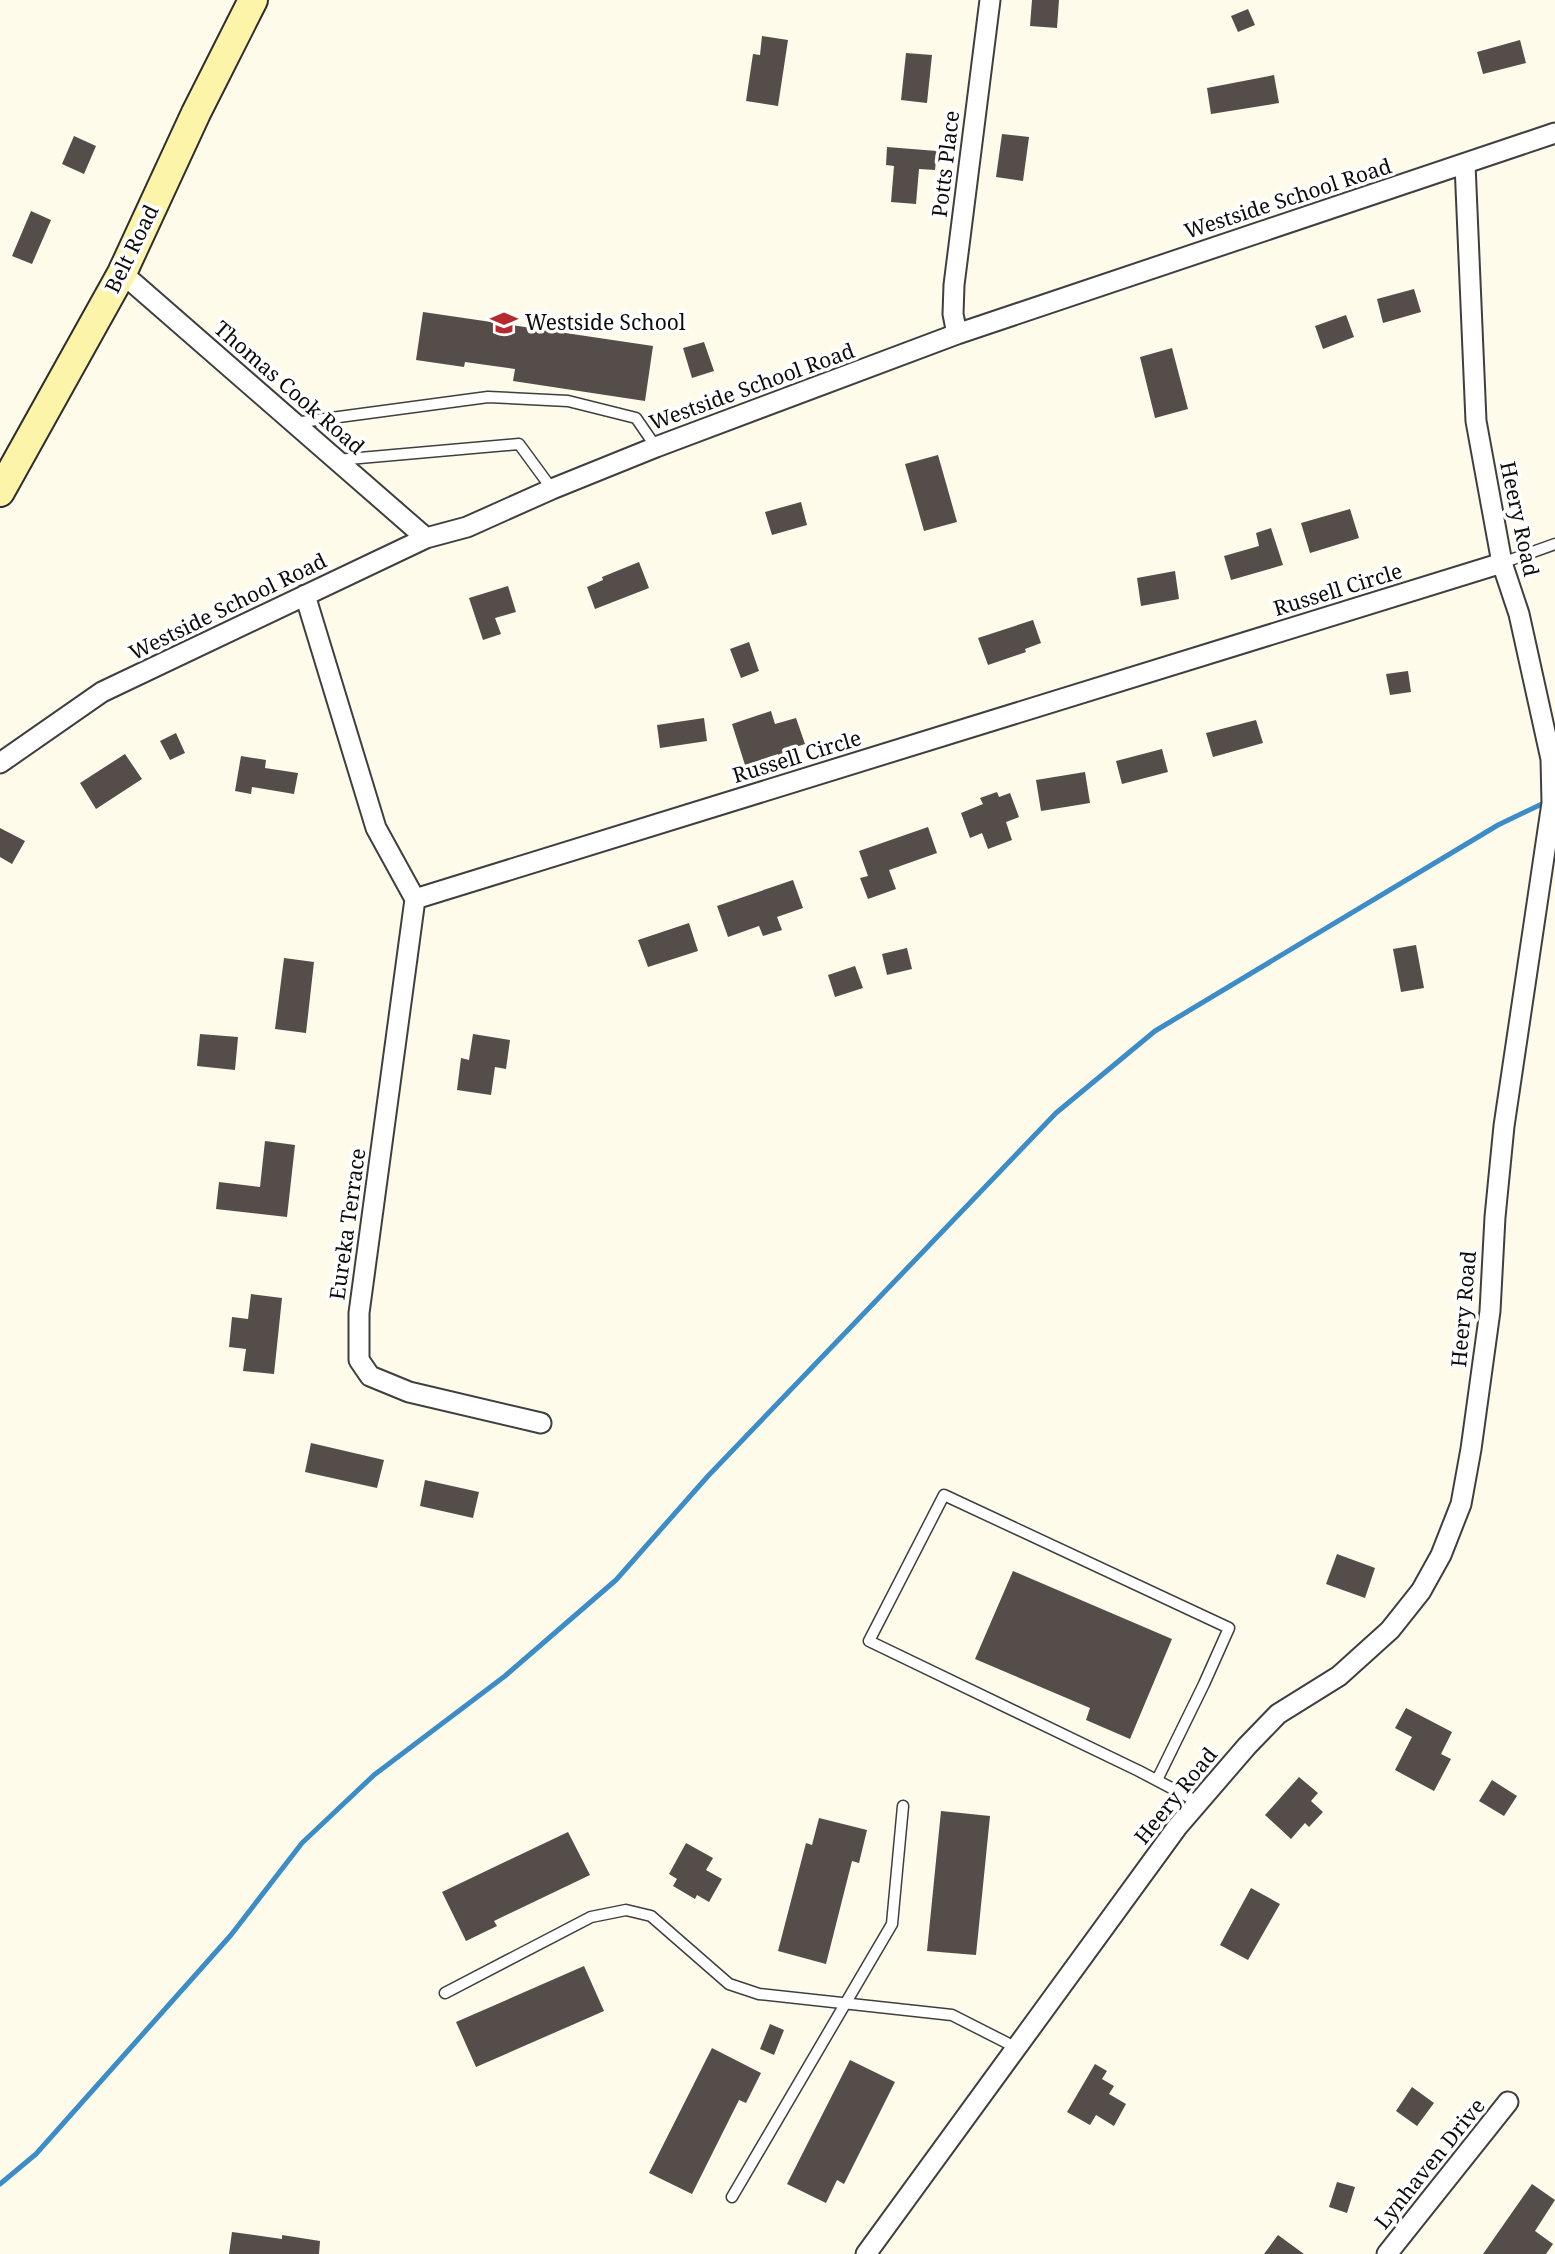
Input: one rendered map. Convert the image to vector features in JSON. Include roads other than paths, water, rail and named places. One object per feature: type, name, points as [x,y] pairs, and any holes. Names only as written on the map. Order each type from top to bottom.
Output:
[{"type":"street","name":"Belt Road","points":[[0,492],[122,273],[196,113],[253,0]]},
{"type":"street","name":"Potts Place","points":[[957,334],[953,314],[954,285],[989,0]]},
{"type":"street","name":"Westside School Road","points":[[0,763],[102,692],[426,538],[467,527],[656,447],[957,334],[1555,134]]},
{"type":"street","name":"Heery Road","points":[[866,2254],[1015,2047],[1198,1802],[1278,1714],[1339,1676],[1390,1630],[1421,1591],[1441,1555],[1461,1504],[1490,1311],[1495,1217],[1504,1126],[1552,803],[1551,759],[1519,614],[1502,563],[1476,421],[1465,164]]},
{"type":"street","name":"Thomas Cook Road","points":[[122,273],[426,538]]},
{"type":"street","name":"Russell Circle","points":[[415,899],[1502,563]]},
{"type":"street","points":[[305,595],[376,828],[415,899]]},
{"type":"street","name":"Eureka Terrace","points":[[415,899],[359,1313],[359,1360],[370,1376],[409,1392],[541,1423]]},
{"type":"street","name":"Lynhaven Drive","points":[[1387,2254],[1508,2102]]},
{"type":"lane","points":[[294,423],[488,397],[568,401],[636,418],[656,447]]},
{"type":"lane","points":[[337,460],[519,444],[552,489]]},
{"type":"lane","points":[[1502,563],[1555,544]]},
{"type":"lane","points":[[1157,1780],[1205,1684],[1229,1628],[944,1495],[869,1641],[1198,1802]]},
{"type":"lane","points":[[732,2197],[892,1924],[903,1806]]},
{"type":"lane","points":[[445,1993],[591,1917],[626,1910],[651,1916],[729,1984],[759,1994],[952,2015],[1015,2047]]},
{"type":"waterway","points":[[0,2184],[36,2154],[231,1935],[302,1843],[374,1775],[505,1676],[616,1580],[708,1476],[1056,1113],[1155,1031],[1498,825],[1546,802]]},
{"type":"place","name":"Westside School","points":[[504,323]]}]
